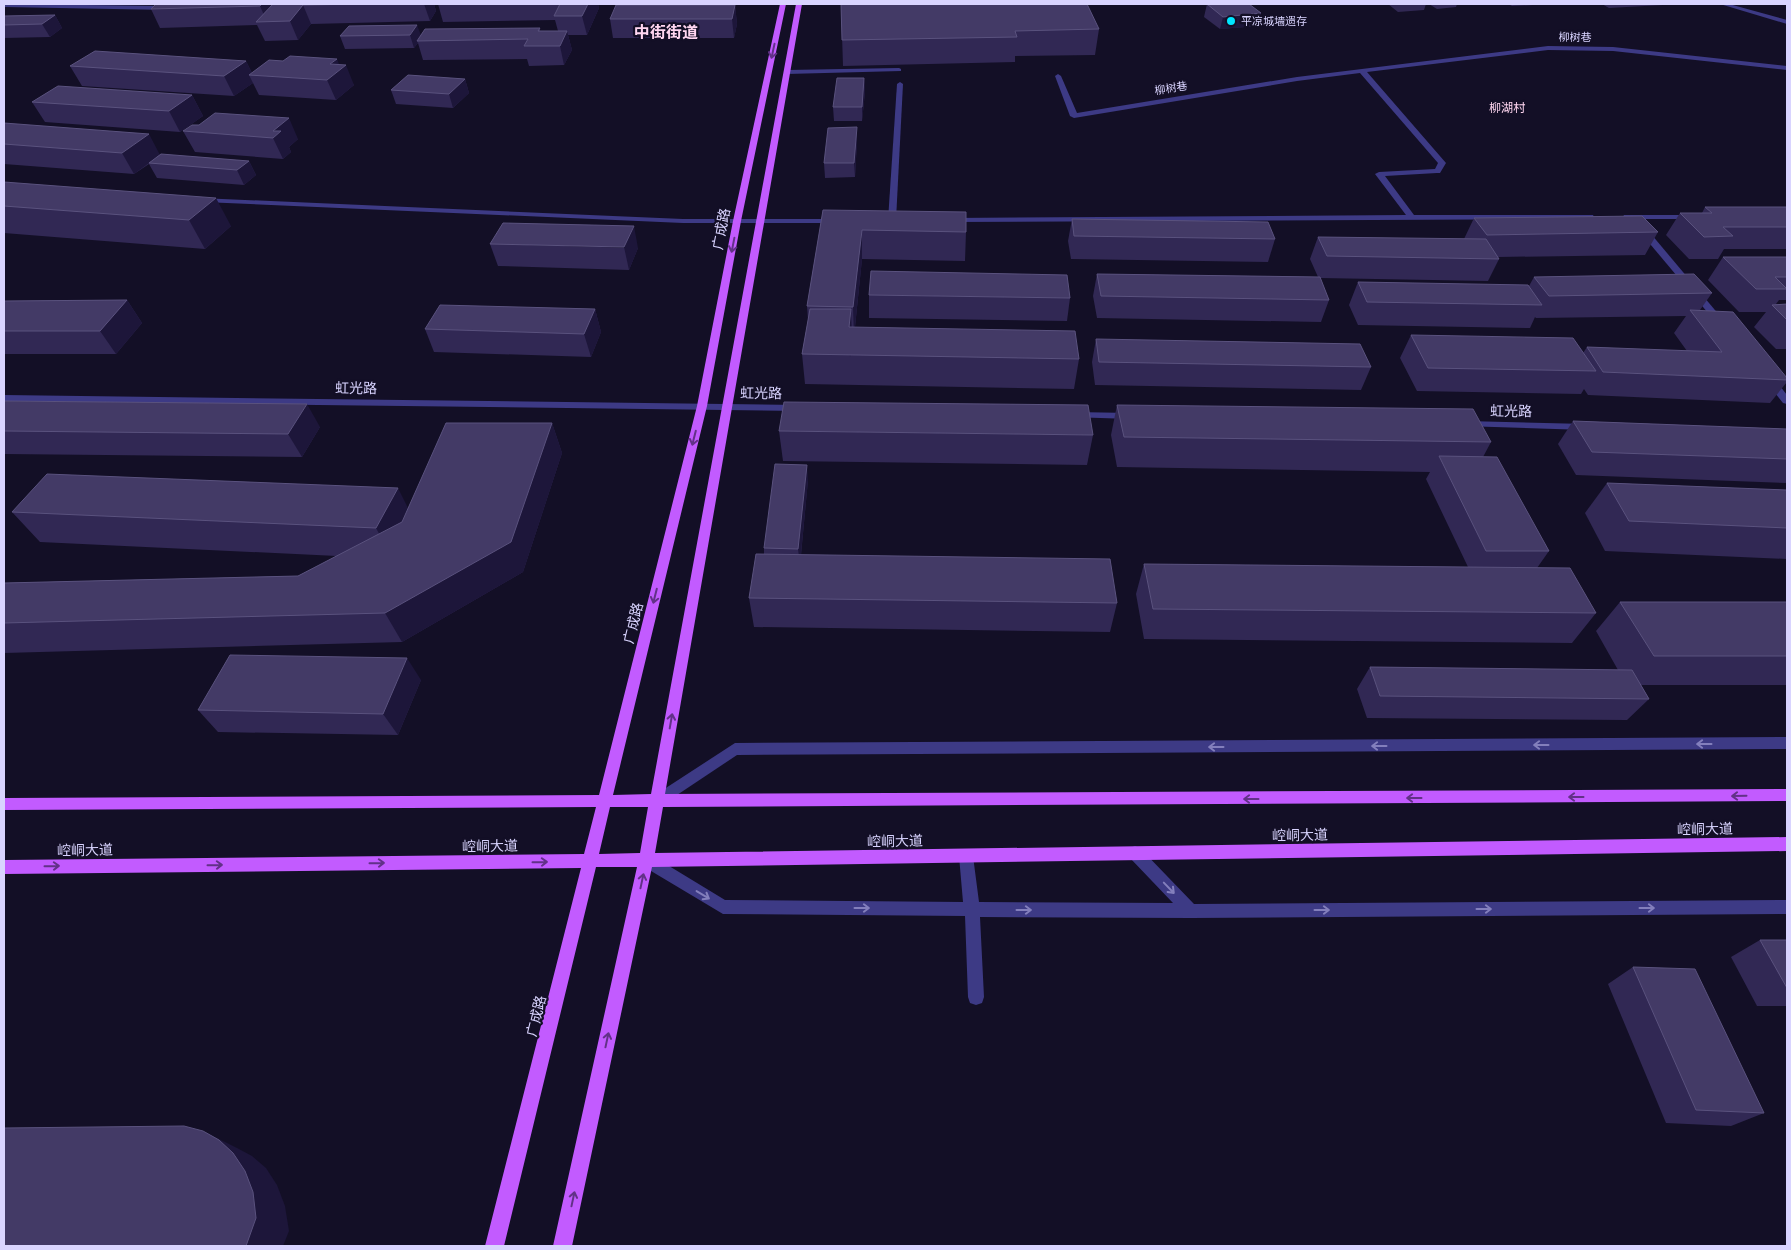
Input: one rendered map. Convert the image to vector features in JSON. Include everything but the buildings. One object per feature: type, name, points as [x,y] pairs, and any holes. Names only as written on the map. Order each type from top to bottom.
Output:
[{"type":"main road","name":"广成路","points":[[495,1246],[702,406],[783,4]]},
{"type":"main road","points":[[563,1246],[646,860],[799,4]]},
{"type":"main road","points":[[4,804],[1787,795]]},
{"type":"main road","name":"崆峒大道","points":[[4,867],[589,861],[1787,844]]},
{"type":"street","points":[[1723,4],[1787,22]]},
{"type":"street","points":[[4,5],[177,8]]},
{"type":"street","name":"柳树巷","points":[[1058,76],[1074,116],[1296,79],[1548,48],[1613,48],[1787,68]]},
{"type":"street","points":[[787,72],[899,70]]},
{"type":"street","points":[[1362,71],[1442,162],[1437,171],[1379,174],[1412,218]]},
{"type":"street","points":[[892,220],[900,84]]},
{"type":"street","points":[[197,200],[663,221],[845,221]]},
{"type":"street","points":[[942,220],[1603,217]]},
{"type":"street","points":[[1700,217],[1627,217],[1731,335]]},
{"type":"street","points":[[882,220],[902,220]]},
{"type":"street","points":[[1762,372],[1787,401]]},
{"type":"street","name":"虹光路","points":[[4,398],[807,408]]},
{"type":"street","points":[[1064,414],[1143,416]]},
{"type":"street","name":"虹光路","points":[[1450,424],[1599,427]]},
{"type":"street","points":[[657,801],[735,749],[1787,743]]},
{"type":"street","points":[[1135,853],[1191,911]]},
{"type":"street","points":[[966,856],[972,909],[976,996]]},
{"type":"street","points":[[646,860],[723,908],[1191,911],[1787,907]]},
{"type":"place","name":"平凉城墙遗存","points":[[1231,21]]},
{"type":"district","name":"中街街道","points":[[666,32]]},
{"type":"district","name":"柳湖村","points":[[1507,107]]}]
